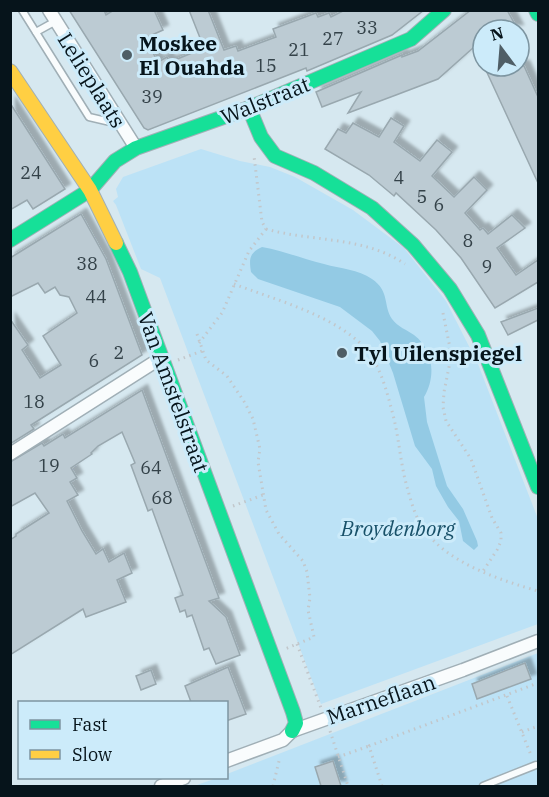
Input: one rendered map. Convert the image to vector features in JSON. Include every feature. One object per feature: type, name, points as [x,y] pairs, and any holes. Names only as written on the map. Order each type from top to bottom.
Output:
[{"type":"street","name":"Walstraat","points":[[10,240],[90,190],[115,161],[136,148],[249,108],[411,39],[444,10]]},
{"type":"street","name":"Lelieplaats","points":[[52,16],[136,148]]},
{"type":"street","name":"Van Amstelstraat","points":[[10,71],[90,190],[130,272],[293,712],[296,723],[287,736]]},
{"type":"street","points":[[249,108],[264,141],[275,156],[315,173],[372,208],[413,245],[445,281],[478,335],[538,487]]},
{"type":"street","points":[[10,454],[153,363],[164,362]]},
{"type":"street","name":"Marneflaan","points":[[228,760],[325,718],[538,641]]},
{"type":"street","points":[[161,786],[179,779]]},
{"type":"lane","points":[[22,10],[89,117],[120,124]]},
{"type":"lane","points":[[36,32],[52,16]]},
{"type":"lane","points":[[483,786],[536,765]]},
{"type":"path","points":[[264,141],[254,157],[262,222],[266,229],[301,237],[360,244],[384,251],[411,267]]},
{"type":"path","points":[[199,343],[222,313],[249,250],[266,229]]},
{"type":"path","points":[[234,284],[333,324],[366,350],[375,362],[385,387],[416,516],[432,539],[453,557],[510,583],[538,591]]},
{"type":"path","points":[[442,309],[446,320],[450,362],[442,407],[446,421],[471,459],[492,518],[501,533],[501,541],[497,550],[483,571]]},
{"type":"path","points":[[197,334],[206,360],[227,376],[253,418],[260,449],[258,462],[266,510],[279,534],[303,561],[307,572],[310,598],[308,610],[314,637],[272,654]]},
{"type":"path","points":[[164,362],[202,351]]},
{"type":"path","points":[[218,513],[264,494]]},
{"type":"path","points":[[297,644],[325,718]]},
{"type":"path","points":[[338,757],[538,683]]},
{"type":"path","points":[[507,696],[536,765]]},
{"type":"path","points":[[522,732],[538,726]]},
{"type":"path","points":[[331,734],[348,786]]},
{"type":"path","points":[[273,786],[287,736]]},
{"type":"path","points":[[369,746],[382,786]]},
{"type":"green space","name":"Broydenborg","points":[[201,149],[270,167],[295,177],[353,210],[404,248],[446,301],[478,364],[538,519],[538,624],[321,704],[160,278],[141,269],[113,201],[118,197],[116,189],[123,177]]},
{"type":"green space","points":[[538,653],[538,786],[194,786],[214,779],[228,779],[228,774]]},
{"type":"shaded area","points":[[262,247],[355,271],[372,279],[384,294],[392,319],[414,335],[426,348],[431,364],[430,381],[424,397],[427,422],[447,486],[463,509],[477,541],[478,546],[474,550],[463,541],[459,521],[436,486],[432,469],[415,446],[393,373],[380,341],[372,331],[340,307],[258,279],[251,272],[250,260],[252,254]]},
{"type":"building","points":[[69,10],[104,10],[106,15],[114,10],[154,10],[163,30],[145,38],[158,62],[167,57],[170,62],[204,48],[189,10],[208,10],[224,50],[236,46],[238,51],[276,37],[273,29],[316,13],[318,17],[329,13],[331,17],[345,10],[424,10],[392,35],[307,71],[306,68],[148,130],[144,128]]},
{"type":"building","points":[[471,10],[507,10],[511,18],[471,18],[471,50],[438,79],[348,113],[361,92],[322,107],[316,92],[402,55],[402,57],[418,51]]},
{"type":"building","points":[[490,78],[529,78],[538,97],[538,183]]},
{"type":"building","points":[[10,103],[65,189],[33,209],[27,200],[10,210]]},
{"type":"building","points":[[391,118],[404,126],[394,142],[420,161],[437,140],[452,152],[432,176],[454,197],[474,177],[487,190],[465,213],[480,230],[483,228],[488,234],[512,215],[525,228],[497,248],[516,275],[538,260],[538,282],[495,308],[461,258],[436,230],[396,193],[394,196],[369,175],[325,149],[338,129],[346,133],[353,123],[379,137]]},
{"type":"building","points":[[81,214],[106,259],[142,355],[31,425],[34,429],[10,444],[10,319],[28,345],[22,350],[40,378],[61,365],[43,336],[77,313],[69,297],[60,295],[55,287],[45,293],[38,283],[10,297],[10,258]]},
{"type":"building","points":[[538,308],[538,320],[508,335],[501,322]]},
{"type":"building","points":[[142,390],[219,598],[209,601],[226,617],[240,655],[216,664],[209,648],[204,650],[192,615],[187,617],[185,610],[180,612],[175,598],[183,595],[152,509],[148,511],[131,465],[135,463],[122,432],[98,446],[92,454],[71,468],[77,478],[70,482],[78,495],[67,501],[96,554],[103,549],[109,562],[124,553],[132,573],[117,580],[126,602],[86,617],[83,609],[10,655],[10,540],[49,513],[35,493],[10,507],[10,462],[42,443],[44,446],[63,434],[65,438]]},
{"type":"building","points":[[525,663],[531,679],[477,699],[472,684]]},
{"type":"building","points":[[228,667],[246,714],[228,720],[228,701],[191,701],[185,686]]},
{"type":"building","points":[[151,670],[156,684],[141,690],[136,676]]},
{"type":"building","points":[[333,761],[341,786],[321,786],[315,767]]},
{"type":"traffic: fast","points":[[10,240],[90,190],[115,161],[136,148],[249,108],[411,39],[444,10]]},
{"type":"traffic: fast","points":[[536,10],[538,14]]},
{"type":"traffic: fast","points":[[249,108],[261,137],[275,156],[314,173],[372,208],[413,245],[450,289],[478,335],[538,487]]},
{"type":"traffic: fast","points":[[116,243],[130,272],[293,712],[296,723],[292,731]]},
{"type":"traffic: slow","points":[[10,71],[90,190],[116,243]]},
{"type":"place","name":"Moskee El Ouahda","points":[[127,55]]},
{"type":"place","name":"Tyl Uilenspiegel","points":[[342,353]]}]
